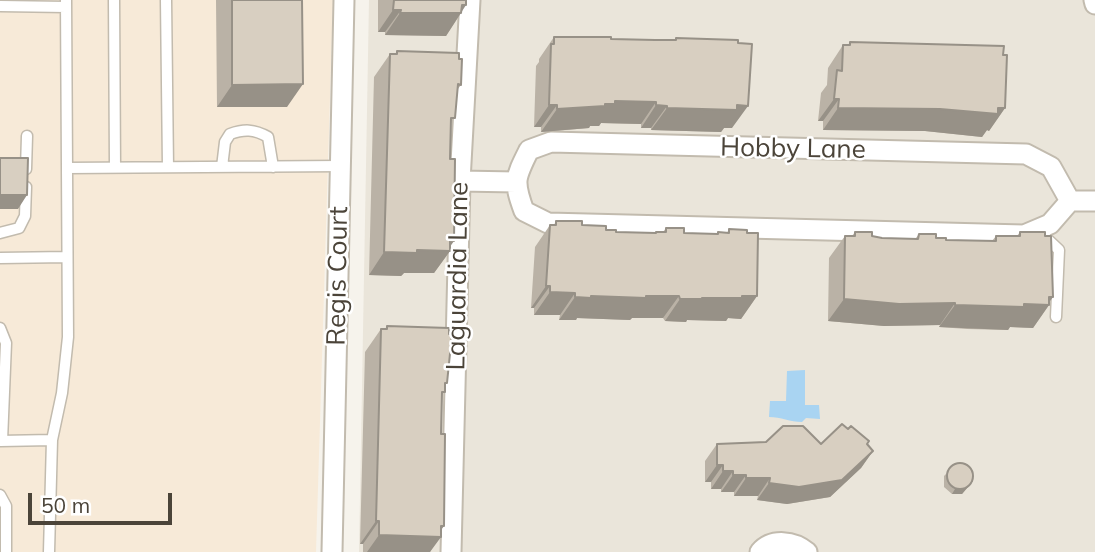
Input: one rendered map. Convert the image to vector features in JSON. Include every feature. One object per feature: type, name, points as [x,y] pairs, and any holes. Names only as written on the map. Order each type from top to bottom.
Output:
[{"type":"street","name":"Regis Court","points":[[332,552],[344,0]]},
{"type":"street","name":"Laguardia Lane","points":[[451,552],[460,181],[470,0]]},
{"type":"street","name":"Hobby Lane","points":[[516,182],[529,150],[551,142],[1026,154],[1051,167],[1070,201]]},
{"type":"street","points":[[460,181],[516,182],[524,211],[548,223],[1024,235],[1050,224],[1070,201],[1095,201]]},
{"type":"street","points":[[760,552],[776,543],[786,543],[799,545],[807,552]]},
{"type":"lane","points":[[114,0],[115,167]]},
{"type":"lane","points":[[166,0],[168,167]]},
{"type":"lane","points":[[0,6],[66,4],[68,337],[62,393],[52,440],[49,552]]},
{"type":"lane","points":[[222,167],[225,142],[230,134],[243,130],[258,131],[268,137],[273,167]]},
{"type":"lane","points":[[0,233],[19,228],[25,216],[27,136]]},
{"type":"lane","points":[[67,168],[341,166]]},
{"type":"lane","points":[[1038,229],[1059,250],[1056,317]]},
{"type":"lane","points":[[0,258],[68,257]]},
{"type":"lane","points":[[0,328],[6,343],[1,440],[52,440]]},
{"type":"lane","points":[[0,495],[6,506],[6,552]]},
{"type":"shaded area","points":[[0,0],[333,0],[316,552],[0,552]]},
{"type":"shaded area","points":[[369,0],[1095,0],[1095,552],[359,552]]},
{"type":"water","points":[[805,370],[805,405],[819,405],[820,419],[806,418],[802,422],[769,417],[770,401],[786,401],[787,371]]},
{"type":"building","points":[[232,0],[302,0],[303,84],[232,85]]},
{"type":"building","points":[[394,0],[466,0],[466,5],[462,5],[461,13],[400,13],[401,10],[393,10]]},
{"type":"building","points":[[554,37],[738,40],[738,43],[752,44],[748,106],[737,105],[737,110],[667,108],[656,105],[656,102],[615,101],[615,104],[605,106],[557,109],[557,105],[549,105],[551,44],[554,44]]},
{"type":"building","points":[[850,42],[1004,46],[1003,55],[1007,55],[1005,108],[998,108],[998,114],[940,109],[838,108],[839,99],[834,99],[837,70],[842,71],[843,45],[850,45]]},
{"type":"building","points":[[397,51],[459,53],[459,59],[462,59],[455,118],[451,118],[450,159],[455,159],[454,241],[450,241],[450,251],[384,252],[390,54],[397,54]]},
{"type":"building","points":[[0,158],[28,158],[27,195],[0,195]]},
{"type":"building","points":[[556,221],[582,221],[582,225],[606,226],[606,230],[616,232],[656,233],[666,232],[666,228],[684,228],[684,233],[718,234],[729,233],[729,229],[758,233],[757,296],[702,299],[680,299],[679,296],[591,298],[575,297],[575,293],[550,292],[550,286],[546,286],[550,225],[556,225]]},
{"type":"building","points":[[855,232],[872,232],[872,236],[882,238],[918,239],[919,234],[936,234],[936,238],[946,240],[996,241],[996,236],[1045,232],[1045,236],[1051,236],[1053,297],[1049,297],[1049,305],[1024,304],[1024,307],[955,303],[899,304],[844,299],[845,236],[855,236]]},
{"type":"building","points":[[387,326],[449,328],[449,334],[452,334],[447,383],[445,392],[442,392],[441,434],[445,434],[444,526],[441,526],[441,537],[379,535],[379,521],[376,521],[381,329],[387,329]]},
{"type":"building","points":[[842,424],[848,429],[851,426],[869,441],[867,444],[873,451],[842,480],[799,487],[769,483],[770,478],[733,475],[733,471],[723,471],[723,465],[717,465],[717,444],[766,442],[783,426],[803,426],[821,444]]},
{"type":"building","points":[[960,463],[969,467],[973,476],[969,485],[960,489],[951,485],[947,476],[951,467]]}]
